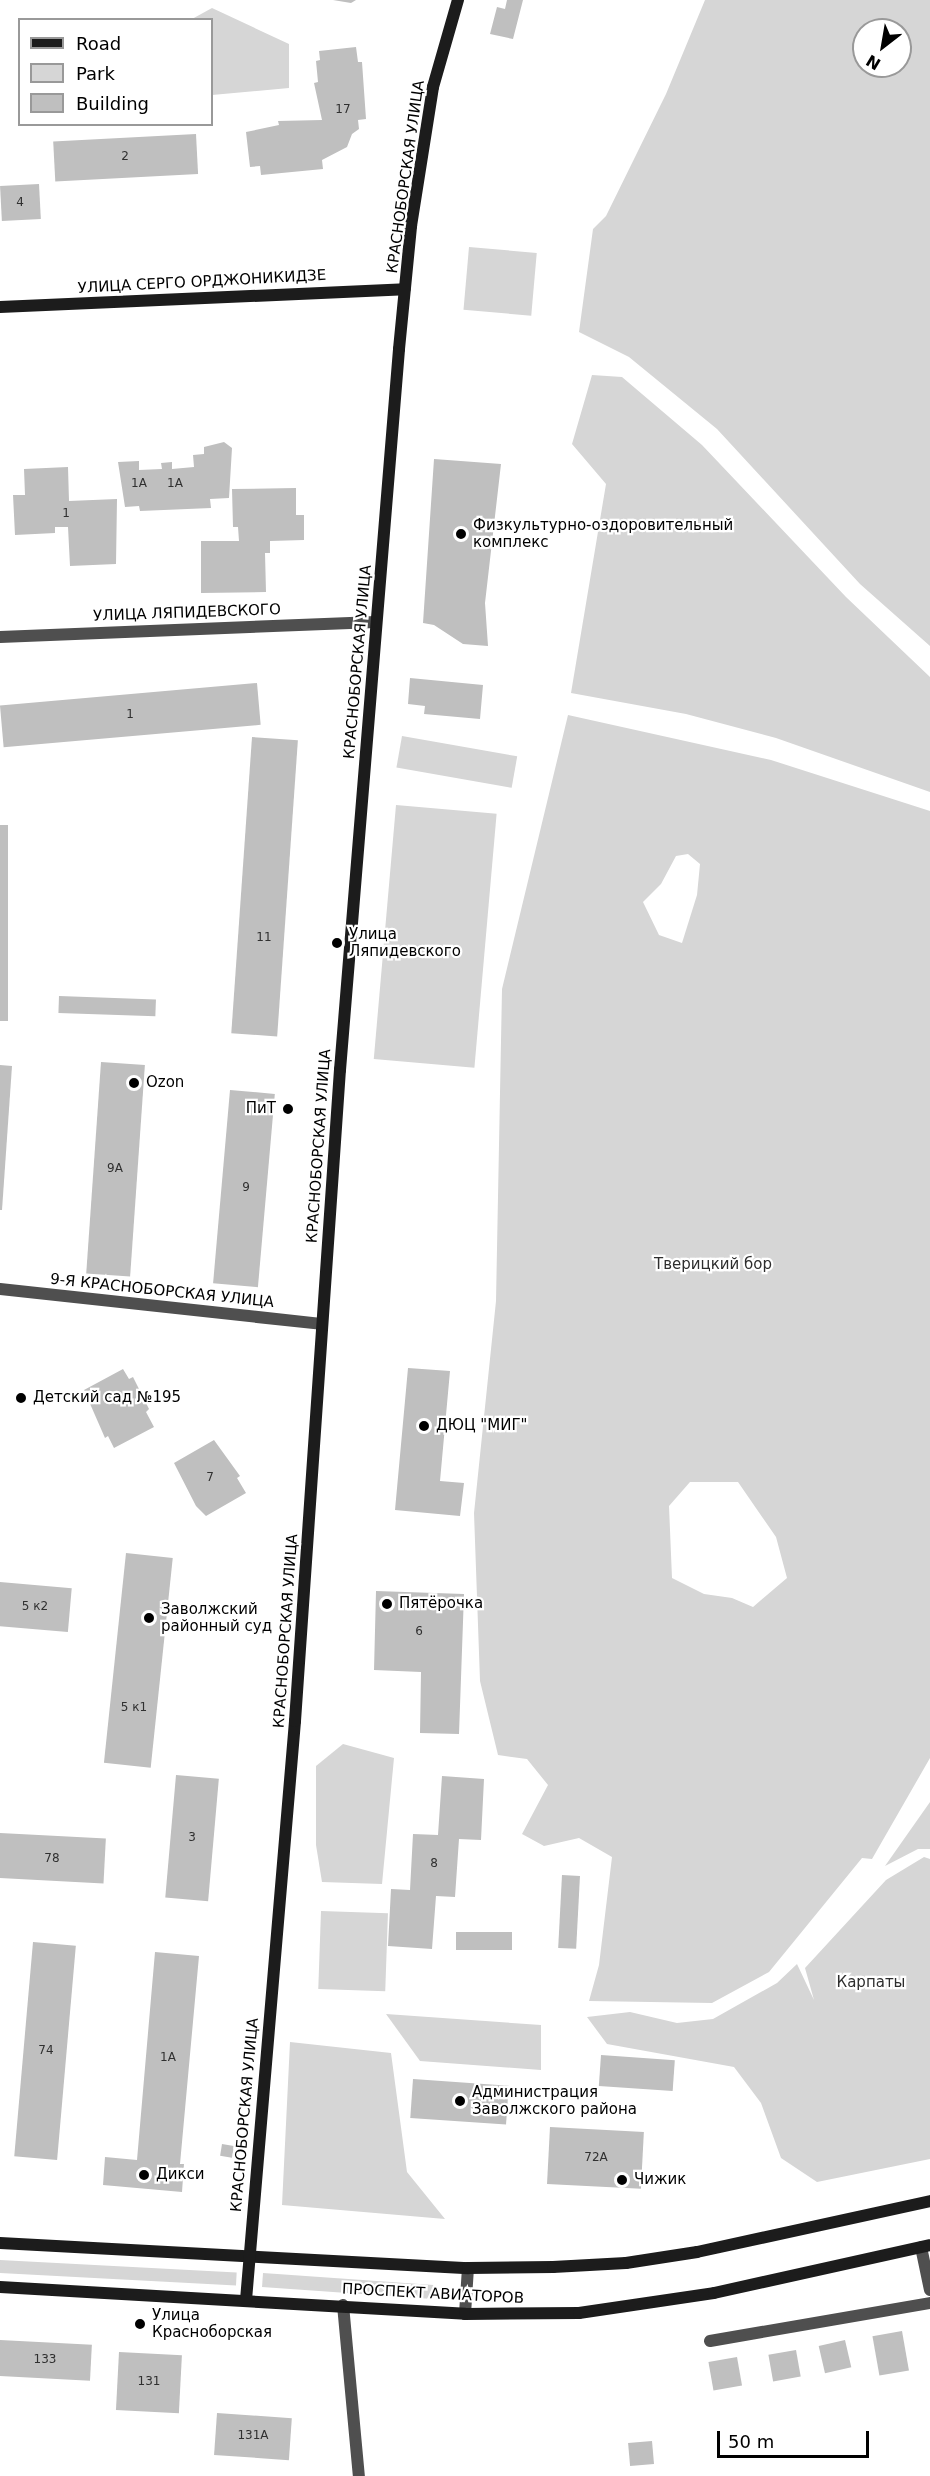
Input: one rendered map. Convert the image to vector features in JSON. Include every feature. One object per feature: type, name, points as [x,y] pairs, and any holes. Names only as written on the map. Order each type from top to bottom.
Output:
[{"type":"street","name":"КРАСНОБОРСКАЯ УЛИЦА","points":[[246,2300],[295,1721],[321,1324],[376,622],[405,289],[433,87],[458,0]]},
{"type":"street","name":"УЛИЦА СЕРГО ОРДЖОНИКИДЗЕ","points":[[0,307],[405,289]]},
{"type":"street","name":"УЛИЦА ЛЯПИДЕВСКОГО","points":[[0,637],[376,622]]},
{"type":"street","name":"9-Я КРАСНОБОРСКАЯ УЛИЦА","points":[[0,1289],[321,1324]]},
{"type":"street","name":"ПРОСПЕКТ АВИАТОРОВ","points":[[0,2243],[468,2268],[626,2263],[698,2252],[930,2201]]},
{"type":"street","name":"ПРОСПЕКТ АВИАТОРОВ","points":[[0,2287],[465,2313],[579,2313],[714,2293],[925,2246]]},
{"type":"street","points":[[925,2246],[930,2290]]},
{"type":"street","points":[[465,2313],[468,2268]]},
{"type":"street","points":[[710,2341],[930,2303]]},
{"type":"street","points":[[343,2305],[359,2476]]},
{"type":"green space","points":[[705,0],[930,0],[930,646],[860,584],[717,429],[629,357],[579,332],[593,229],[606,216],[666,94]]},
{"type":"green space","points":[[212,8],[289,44],[289,88],[213,95],[213,18],[194,18]]},
{"type":"green space","points":[[469,247],[537,253],[531,316],[464,310]]},
{"type":"green space","points":[[592,375],[622,377],[702,445],[846,597],[930,677],[930,792],[776,738],[686,714],[571,693],[606,484],[572,444]]},
{"type":"green space","name":"Тверицкий бор","points":[[568,715],[771,760],[930,811],[930,1758],[872,1859],[862,1858],[769,1972],[712,2003],[589,2001],[599,1965],[612,1857],[579,1838],[544,1846],[522,1834],[548,1785],[527,1759],[498,1755],[480,1681],[474,1513],[496,1301],[502,989]],"holes":[[[688,854],[700,864],[697,895],[682,943],[659,935],[643,902],[661,884],[676,856]],[[690,1482],[738,1482],[776,1537],[787,1578],[753,1607],[732,1598],[704,1594],[672,1578],[669,1506]]]},
{"type":"green space","points":[[402,736],[517,756],[512,788],[396,768]]},
{"type":"green space","points":[[396,805],[497,814],[474,1068],[374,1059]]},
{"type":"green space","points":[[343,1744],[394,1758],[382,1884],[322,1882],[316,1845],[316,1766]]},
{"type":"green space","points":[[930,1802],[930,1849],[918,1849],[885,1866]]},
{"type":"green space","name":"Карпаты","points":[[924,1857],[930,1859],[930,2159],[817,2182],[781,2158],[761,2103],[734,2067],[607,2044],[587,2017],[630,2012],[677,2023],[713,2019],[777,1983],[797,1964],[814,2000],[805,1968],[886,1880]]},
{"type":"green space","points":[[321,1911],[388,1913],[385,1991],[318,1989]]},
{"type":"green space","points":[[386,2014],[541,2025],[541,2070],[420,2061]]},
{"type":"green space","points":[[290,2042],[391,2053],[407,2172],[445,2219],[282,2205]]},
{"type":"green space","points":[[0,2260],[237,2272],[236,2285],[0,2273]]},
{"type":"green space","points":[[263,2273],[434,2285],[433,2299],[262,2287]]},
{"type":"building","points":[[333,0],[356,0],[351,3]]},
{"type":"building","points":[[507,0],[523,0],[513,39],[490,34],[497,7],[505,9]]},
{"type":"building","points":[[356,47],[358,62],[362,62],[366,119],[358,120],[359,129],[352,134],[347,147],[322,160],[323,169],[261,175],[260,166],[250,167],[246,132],[279,125],[278,121],[322,120],[314,83],[318,82],[316,61],[320,60],[319,51]]},
{"type":"building","points":[[196,134],[198,174],[55,181],[53,141]]},
{"type":"building","points":[[39,184],[41,219],[2,221],[0,186]]},
{"type":"building","points":[[224,442],[232,448],[229,498],[210,499],[211,508],[140,511],[139,506],[125,507],[118,462],[139,461],[139,470],[162,469],[161,463],[172,462],[172,469],[194,467],[193,455],[204,454],[204,447]]},
{"type":"building","name":"Физкультурно-оздоровительный комплекс","points":[[434,459],[501,464],[485,603],[488,646],[463,644],[434,625],[423,623]]},
{"type":"building","points":[[68,467],[69,501],[117,499],[116,564],[70,566],[68,527],[55,527],[55,533],[15,535],[13,495],[25,495],[24,469]]},
{"type":"building","points":[[296,488],[296,515],[304,515],[304,540],[270,541],[270,553],[265,553],[266,592],[201,593],[201,541],[239,541],[238,527],[233,527],[232,489]]},
{"type":"building","points":[[410,678],[483,685],[480,719],[424,714],[425,706],[408,704]]},
{"type":"building","points":[[257,683],[261,725],[4,747],[0,705]]},
{"type":"building","points":[[252,737],[298,740],[277,1036],[231,1033]]},
{"type":"building","points":[[0,825],[8,825],[8,1021],[0,1021]]},
{"type":"building","points":[[59,996],[156,999],[155,1016],[58,1013]]},
{"type":"building","points":[[101,1062],[145,1065],[130,1277],[86,1273]]},
{"type":"building","points":[[0,1065],[12,1066],[2,1210],[0,1210]]},
{"type":"building","points":[[230,1090],[275,1094],[258,1287],[213,1283]]},
{"type":"building","name":"ДЮЦ \"МИГ\"","points":[[408,1368],[450,1371],[440,1481],[464,1483],[460,1516],[395,1510]]},
{"type":"building","points":[[123,1369],[129,1379],[133,1377],[149,1409],[146,1412],[154,1427],[114,1448],[108,1436],[105,1438],[84,1390]]},
{"type":"building","points":[[214,1440],[240,1476],[237,1478],[246,1493],[206,1516],[196,1506],[174,1463]]},
{"type":"building","points":[[126,1553],[173,1558],[151,1768],[104,1763]]},
{"type":"building","points":[[0,1582],[72,1588],[68,1632],[0,1626]]},
{"type":"building","points":[[376,1591],[464,1594],[459,1734],[420,1733],[421,1672],[374,1670]]},
{"type":"building","points":[[176,1775],[219,1779],[208,1901],[165,1898]]},
{"type":"building","points":[[442,1776],[484,1779],[481,1840],[459,1839],[455,1897],[436,1896],[432,1949],[388,1946],[391,1889],[410,1890],[413,1834],[438,1835]]},
{"type":"building","points":[[0,1833],[106,1839],[103,1883],[0,1878]]},
{"type":"building","points":[[562,1875],[580,1876],[576,1949],[558,1948]]},
{"type":"building","points":[[456,1932],[512,1932],[512,1950],[456,1950]]},
{"type":"building","points":[[33,1942],[76,1946],[57,2160],[14,2156]]},
{"type":"building","points":[[155,1952],[199,1956],[180,2164],[184,2164],[182,2192],[103,2185],[105,2157],[137,2160]]},
{"type":"building","points":[[601,2055],[675,2060],[673,2091],[599,2086]]},
{"type":"building","name":"Администрация Заволжского района","points":[[413,2079],[509,2086],[506,2125],[410,2118]]},
{"type":"building","points":[[550,2127],[644,2132],[641,2189],[547,2184]]},
{"type":"building","points":[[222,2144],[234,2146],[232,2158],[220,2156]]},
{"type":"building","points":[[902,2331],[909,2370],[879,2376],[872,2336]]},
{"type":"building","points":[[0,2340],[92,2345],[90,2381],[0,2376]]},
{"type":"building","points":[[845,2340],[851,2367],[825,2373],[819,2346]]},
{"type":"building","points":[[796,2350],[801,2377],[773,2381],[768,2355]]},
{"type":"building","points":[[119,2352],[182,2355],[179,2413],[116,2410]]},
{"type":"building","points":[[737,2357],[742,2386],[713,2391],[708,2362]]},
{"type":"building","points":[[217,2413],[292,2418],[289,2460],[214,2455]]},
{"type":"building","points":[[652,2441],[654,2464],[630,2466],[628,2443]]},
{"type":"place","name":"Физкультурно-оздоровительный комплекс","points":[[461,534]]},
{"type":"place","name":"Улица Ляпидевского","points":[[337,943]]},
{"type":"place","name":"Ozon","points":[[134,1083]]},
{"type":"place","name":"ПиТ","points":[[288,1109]]},
{"type":"place","name":"Детский сад №195","points":[[21,1398]]},
{"type":"place","name":"ДЮЦ \"МИГ\"","points":[[424,1426]]},
{"type":"place","name":"Пятёрочка","points":[[387,1604]]},
{"type":"place","name":"Заволжский районный суд","points":[[149,1618]]},
{"type":"place","name":"Администрация Заволжского района","points":[[460,2101]]},
{"type":"place","name":"Дикси","points":[[144,2175]]},
{"type":"place","name":"Чижик","points":[[622,2180]]},
{"type":"place","name":"Улица Красноборская","points":[[140,2324]]}]
